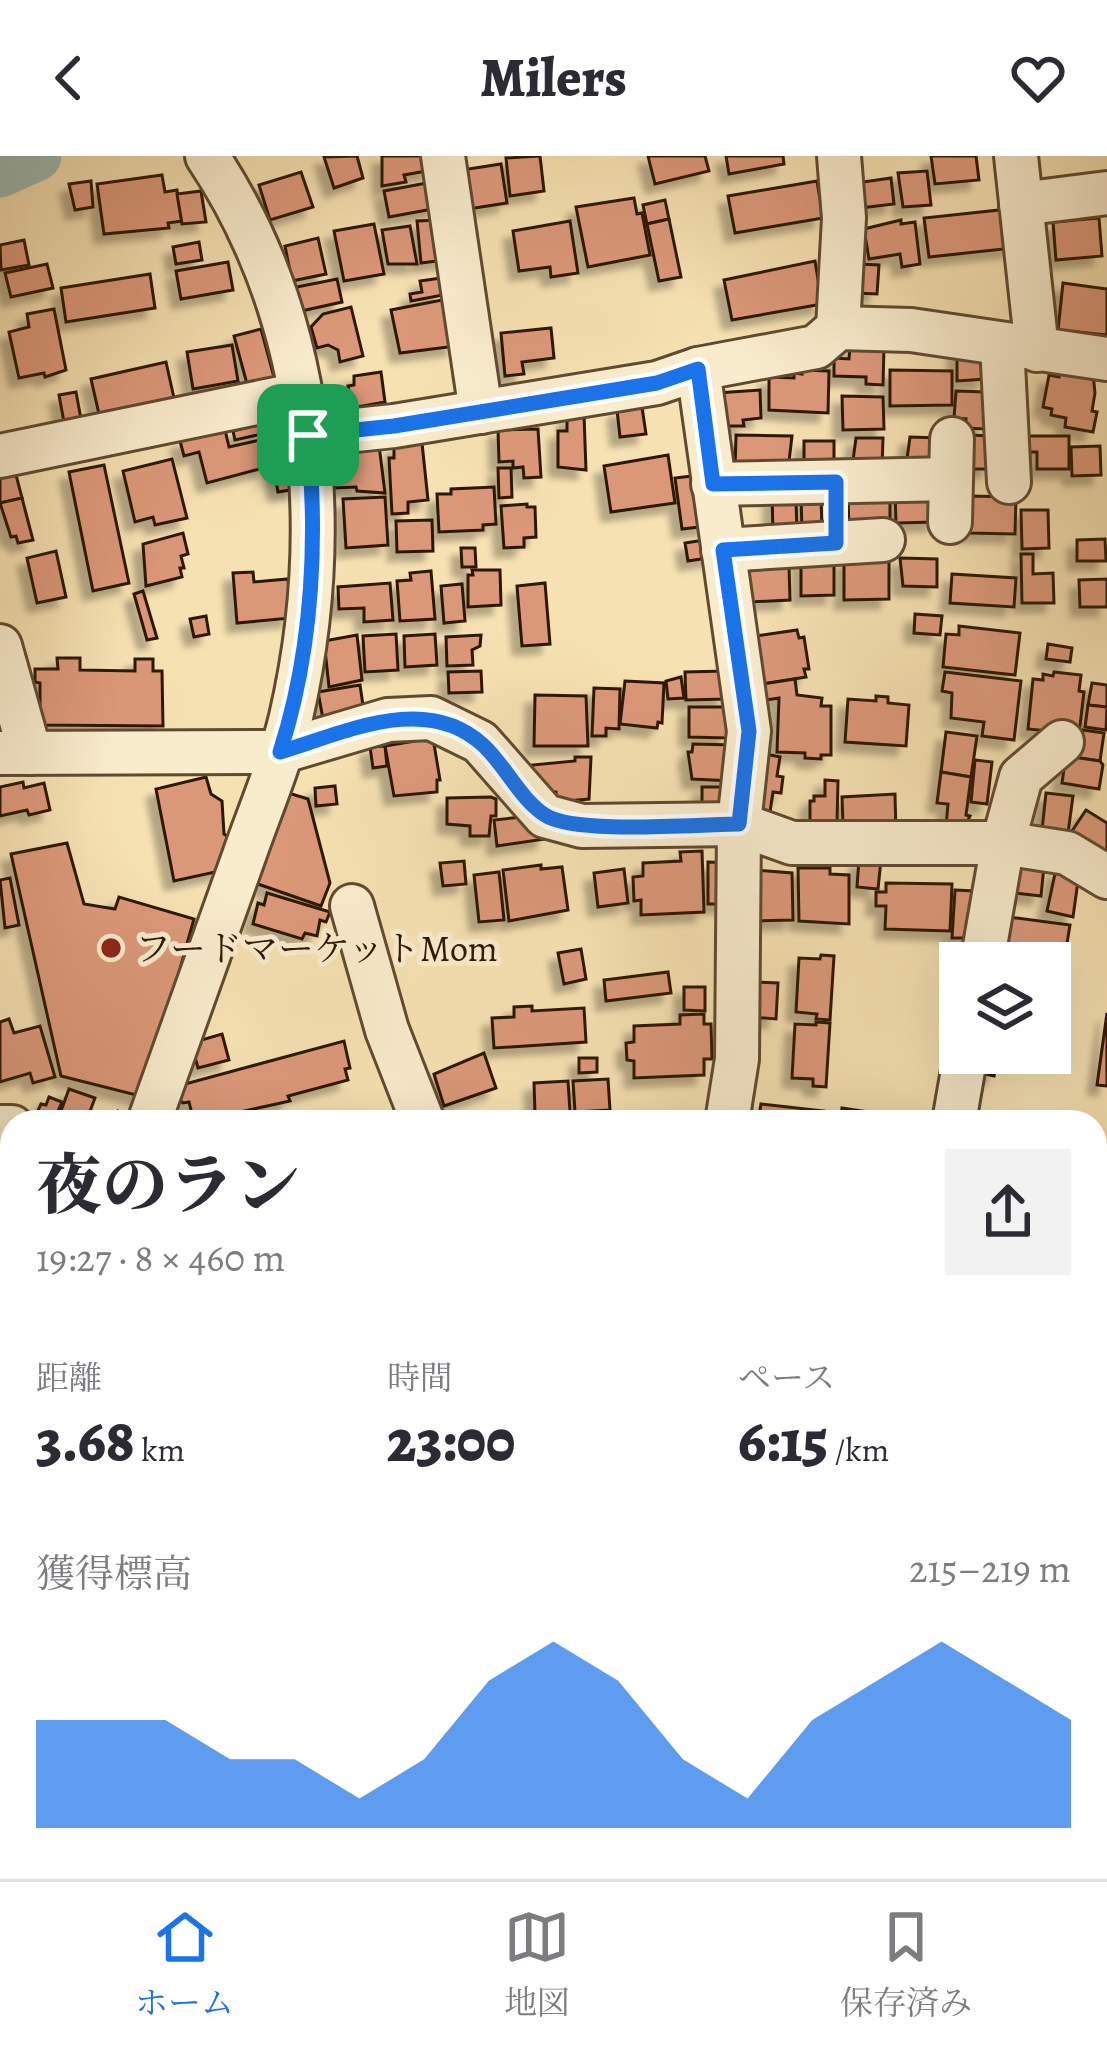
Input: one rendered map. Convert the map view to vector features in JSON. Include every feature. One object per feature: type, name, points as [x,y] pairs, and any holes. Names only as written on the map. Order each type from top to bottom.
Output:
[{"type":"street","points":[[153,1110],[280,752],[302,658],[314,560],[304,414],[283,321],[258,253],[207,156]]},
{"type":"street","points":[[443,156],[482,412]]},
{"type":"street","points":[[838,328],[844,218],[839,156]]},
{"type":"street","points":[[1009,482],[1020,347],[1021,204],[1016,156]]},
{"type":"street","points":[[1021,204],[1107,193]]},
{"type":"street","points":[[0,456],[304,414],[482,412],[657,383],[698,369],[816,347],[838,328],[911,330],[1107,359]]},
{"type":"street","points":[[698,369],[749,731],[739,824],[737,1059],[729,1110]]},
{"type":"street","points":[[713,484],[836,482],[952,459],[950,522]]},
{"type":"street","points":[[836,482],[836,543]]},
{"type":"street","points":[[723,550],[883,540]]},
{"type":"street","points":[[0,646],[15,753],[280,752],[388,720],[431,718],[480,742],[545,816],[581,826],[739,824],[792,843],[1004,843],[1066,853],[1107,877]]},
{"type":"street","points":[[986,942],[1021,778],[1062,742]]},
{"type":"street","points":[[352,906],[387,1030],[418,1110]]},
{"type":"street","points":[[956,1110],[962,1074]]},
{"type":"building","points":[[357,156],[363,178],[334,188],[324,157]]},
{"type":"building","points":[[382,156],[429,156],[432,170],[404,175],[406,182],[382,186]]},
{"type":"building","points":[[540,156],[544,191],[510,196],[506,158]]},
{"type":"building","points":[[648,156],[705,156],[709,171],[655,184]]},
{"type":"building","points":[[726,156],[783,156],[784,164],[729,174]]},
{"type":"building","points":[[931,156],[976,156],[979,180],[935,184]]},
{"type":"building","points":[[501,164],[507,203],[468,209],[462,170]]},
{"type":"building","points":[[927,171],[931,205],[903,207],[898,173]]},
{"type":"building","points":[[301,172],[313,207],[270,220],[259,185]]},
{"type":"building","points":[[162,175],[165,192],[177,190],[182,221],[168,223],[169,228],[104,234],[97,184]]},
{"type":"building","points":[[891,178],[894,204],[860,208],[856,183]]},
{"type":"building","points":[[91,181],[93,207],[75,210],[69,184]]},
{"type":"building","points":[[817,181],[823,218],[735,233],[728,196]]},
{"type":"building","points":[[432,182],[438,208],[389,217],[384,191]]},
{"type":"building","points":[[201,191],[206,222],[182,224],[177,194]]},
{"type":"building","points":[[634,198],[637,214],[642,213],[650,255],[588,267],[576,207]]},
{"type":"building","points":[[665,200],[669,219],[647,224],[643,205]]},
{"type":"building","points":[[1009,209],[1013,248],[929,257],[924,218]]},
{"type":"building","points":[[1099,218],[1102,256],[1056,260],[1053,222]]},
{"type":"building","points":[[669,219],[681,277],[659,281],[647,224]]},
{"type":"building","points":[[439,220],[445,260],[421,263],[417,221]]},
{"type":"building","points":[[901,220],[901,224],[915,222],[920,264],[902,267],[900,254],[869,259],[864,229]]},
{"type":"building","points":[[570,221],[578,273],[551,277],[550,267],[519,271],[513,231]]},
{"type":"building","points":[[374,224],[384,274],[344,281],[334,231]]},
{"type":"building","points":[[410,226],[417,264],[388,264],[382,230]]},
{"type":"building","points":[[318,238],[326,274],[292,281],[285,246]]},
{"type":"building","points":[[24,240],[29,265],[1,270],[0,245]]},
{"type":"building","points":[[199,242],[202,260],[176,264],[173,247]]},
{"type":"building","points":[[815,261],[822,304],[732,320],[724,280]]},
{"type":"building","points":[[228,262],[233,290],[181,299],[176,271]]},
{"type":"building","points":[[47,264],[53,288],[11,297],[5,273]]},
{"type":"building","points":[[857,264],[879,265],[877,294],[856,293]]},
{"type":"building","points":[[150,274],[155,308],[66,322],[61,288]]},
{"type":"building","points":[[441,278],[443,295],[411,301],[410,294],[422,292],[420,281]]},
{"type":"building","points":[[337,279],[342,302],[297,312],[292,288]]},
{"type":"building","points":[[1063,283],[1107,289],[1107,335],[1058,330]]},
{"type":"building","points":[[442,300],[456,346],[400,353],[391,310]]},
{"type":"building","points":[[351,307],[363,356],[340,362],[338,350],[328,345],[317,348],[311,327],[323,314]]},
{"type":"building","points":[[54,309],[66,370],[19,378],[9,332],[29,327],[27,314]]},
{"type":"building","points":[[551,328],[554,358],[522,362],[524,374],[505,376],[501,333]]},
{"type":"building","points":[[261,329],[274,377],[247,384],[234,336]]},
{"type":"building","points":[[232,345],[238,381],[193,389],[187,352]]},
{"type":"building","points":[[850,346],[884,347],[883,385],[866,384],[866,377],[834,376],[834,358],[849,359]]},
{"type":"building","points":[[957,348],[979,348],[979,362],[986,362],[986,379],[957,381]]},
{"type":"building","points":[[166,362],[174,398],[99,414],[91,379]]},
{"type":"building","points":[[1061,368],[1093,374],[1092,411],[1097,412],[1093,432],[1065,427],[1066,418],[1051,415],[1052,409],[1043,407],[1049,375],[1059,377]]},
{"type":"building","points":[[802,370],[829,371],[828,413],[769,410],[769,377],[794,378]]},
{"type":"building","points":[[890,370],[952,371],[952,405],[890,406]]},
{"type":"building","points":[[381,372],[385,402],[352,408],[348,386],[354,385],[354,376]]},
{"type":"building","points":[[760,390],[761,418],[743,420],[744,426],[719,426],[717,393]]},
{"type":"building","points":[[956,391],[986,392],[984,429],[966,428],[966,419],[954,418]]},
{"type":"building","points":[[76,392],[83,430],[66,433],[59,395]]},
{"type":"building","points":[[842,396],[883,397],[884,429],[843,430]]},
{"type":"building","points":[[642,407],[646,434],[620,437],[617,410]]},
{"type":"building","points":[[567,415],[584,415],[586,470],[558,467],[558,431],[567,431]]},
{"type":"building","points":[[264,423],[266,433],[235,440],[233,431]]},
{"type":"building","points":[[538,429],[541,477],[524,478],[523,467],[513,468],[513,461],[499,462],[498,430]]},
{"type":"building","points":[[225,430],[229,447],[260,440],[267,467],[207,483],[199,452],[184,456],[180,441]]},
{"type":"building","points":[[736,435],[792,436],[788,470],[735,470]]},
{"type":"building","points":[[964,435],[997,436],[989,469],[963,469]]},
{"type":"building","points":[[287,436],[296,489],[278,492],[269,439]]},
{"type":"building","points":[[1028,436],[1069,436],[1069,469],[1037,469],[1037,452],[1028,452]]},
{"type":"building","points":[[910,437],[940,438],[941,466],[906,466]]},
{"type":"building","points":[[856,438],[883,438],[882,469],[852,468]]},
{"type":"building","points":[[804,441],[834,441],[834,470],[804,470]]},
{"type":"building","points":[[422,443],[428,500],[408,502],[408,513],[392,514],[389,458],[394,458],[394,445]]},
{"type":"building","points":[[379,445],[385,493],[334,488],[332,448]]},
{"type":"building","points":[[1100,446],[1101,475],[1072,476],[1071,447]]},
{"type":"building","points":[[668,455],[675,503],[611,512],[604,466]]},
{"type":"building","points":[[172,459],[187,518],[155,525],[153,517],[135,522],[123,471]]},
{"type":"building","points":[[104,465],[129,583],[93,591],[69,472]]},
{"type":"building","points":[[498,468],[511,468],[512,497],[499,498]]},
{"type":"building","points":[[15,471],[22,498],[0,503],[0,475]]},
{"type":"building","points":[[701,475],[708,526],[682,529],[675,478]]},
{"type":"building","points":[[494,487],[496,524],[483,525],[483,530],[439,532],[437,494]]},
{"type":"building","points":[[935,491],[936,522],[896,523],[895,492]]},
{"type":"building","points":[[772,494],[796,500],[797,533],[773,533]]},
{"type":"building","points":[[801,496],[821,496],[822,530],[802,530]]},
{"type":"building","points":[[848,496],[890,496],[890,525],[849,530]]},
{"type":"building","points":[[969,496],[1016,497],[1015,534],[968,533]]},
{"type":"building","points":[[385,497],[388,545],[346,548],[343,499]]},
{"type":"building","points":[[22,498],[33,540],[18,543],[16,536],[11,537],[0,503]]},
{"type":"building","points":[[501,506],[535,507],[536,537],[524,538],[524,547],[504,548]]},
{"type":"building","points":[[1021,510],[1048,510],[1049,548],[1022,549]]},
{"type":"building","points":[[432,520],[433,551],[397,552],[396,521]]},
{"type":"building","points":[[183,533],[188,554],[181,556],[182,577],[146,586],[143,544]]},
{"type":"building","points":[[711,539],[714,557],[688,561],[685,543]]},
{"type":"building","points":[[1105,539],[1106,561],[1077,561],[1077,540]]},
{"type":"building","points":[[461,548],[475,548],[476,567],[462,567]]},
{"type":"building","points":[[889,550],[889,599],[844,600],[844,560]]},
{"type":"building","points":[[56,551],[66,597],[37,603],[27,558]]},
{"type":"building","points":[[1021,554],[1033,554],[1033,574],[1053,573],[1054,603],[1022,603]]},
{"type":"building","points":[[801,558],[834,558],[834,595],[801,596]]},
{"type":"building","points":[[900,558],[937,559],[937,587],[903,586]]},
{"type":"building","points":[[789,565],[790,600],[750,602],[749,566]]},
{"type":"building","points":[[472,570],[500,570],[501,605],[468,607]]},
{"type":"building","points":[[431,571],[435,619],[400,621],[397,581],[411,580],[410,573]]},
{"type":"building","points":[[253,572],[254,582],[288,579],[291,618],[237,623],[233,573]]},
{"type":"building","points":[[952,574],[1016,578],[1014,607],[950,603]]},
{"type":"building","points":[[1107,579],[1107,607],[1080,607],[1079,580]]},
{"type":"building","points":[[390,583],[393,620],[364,622],[364,608],[339,609],[338,587]]},
{"type":"building","points":[[545,583],[550,644],[522,646],[517,586]]},
{"type":"building","points":[[462,584],[465,621],[444,623],[441,586]]},
{"type":"building","points":[[143,591],[157,638],[147,640],[134,594]]},
{"type":"building","points":[[915,614],[942,616],[940,635],[914,633]]},
{"type":"building","points":[[206,616],[209,634],[194,637],[190,619]]},
{"type":"building","points":[[959,626],[1020,633],[1015,675],[943,667],[946,634],[959,635]]},
{"type":"building","points":[[797,630],[799,638],[804,637],[806,677],[756,685],[749,637]]},
{"type":"building","points":[[396,634],[398,670],[365,672],[363,636]]},
{"type":"building","points":[[435,634],[437,665],[405,667],[404,636]]},
{"type":"building","points":[[357,635],[362,680],[329,687],[324,641]]},
{"type":"building","points":[[481,635],[480,646],[472,650],[473,665],[447,666],[446,637]]},
{"type":"building","points":[[1048,644],[1072,648],[1070,662],[1046,659]]},
{"type":"building","points":[[57,658],[80,658],[80,670],[135,671],[135,659],[153,659],[153,671],[162,671],[163,726],[40,725],[40,683],[35,682],[35,669],[58,669]]},
{"type":"building","points":[[481,671],[482,692],[449,693],[448,672]]},
{"type":"building","points":[[725,671],[726,699],[686,700],[685,672]]},
{"type":"building","points":[[945,672],[1021,681],[1014,740],[982,736],[984,722],[951,718],[952,693],[942,691]]},
{"type":"building","points":[[1054,672],[1081,675],[1079,734],[1028,729],[1033,679],[1043,680],[1043,674],[1053,676]]},
{"type":"building","points":[[681,677],[684,698],[668,699],[666,681]]},
{"type":"building","points":[[795,679],[797,695],[822,698],[821,706],[831,706],[831,755],[821,755],[821,759],[777,752],[779,698],[759,701],[756,685]]},
{"type":"building","points":[[625,681],[664,683],[662,723],[657,728],[620,724]]},
{"type":"building","points":[[1092,683],[1107,685],[1107,707],[1088,705]]},
{"type":"building","points":[[360,685],[364,712],[323,719],[318,692]]},
{"type":"building","points":[[594,688],[620,689],[619,729],[606,728],[606,736],[592,736]]},
{"type":"building","points":[[535,695],[586,696],[588,746],[534,746]]},
{"type":"building","points":[[876,696],[909,705],[906,746],[845,742],[848,699],[876,701]]},
{"type":"building","points":[[1088,705],[1107,707],[1106,730],[1085,727]]},
{"type":"building","points":[[689,707],[728,707],[728,738],[689,737]]},
{"type":"building","points":[[1083,730],[1104,733],[1100,761],[1079,758]]},
{"type":"building","points":[[946,732],[977,736],[971,777],[941,772]]},
{"type":"building","points":[[433,738],[440,780],[437,792],[394,796],[385,746]]},
{"type":"building","points":[[693,744],[733,745],[732,781],[692,779],[688,752]]},
{"type":"building","points":[[385,746],[387,766],[373,768],[370,747]]},
{"type":"building","points":[[756,752],[780,757],[781,793],[773,792],[770,812],[746,812]]},
{"type":"building","points":[[1066,756],[1100,761],[1099,789],[1062,783]]},
{"type":"building","points":[[575,757],[591,757],[589,799],[556,802],[556,792],[547,791],[547,785],[532,785],[532,765],[575,761]]},
{"type":"building","points":[[975,760],[992,762],[987,804],[971,802]]},
{"type":"building","points":[[941,772],[971,777],[966,815],[970,816],[965,826],[946,826],[948,804],[937,803]]},
{"type":"building","points":[[206,777],[211,794],[222,801],[224,834],[234,840],[220,871],[174,881],[156,789]]},
{"type":"building","points":[[825,780],[838,781],[837,822],[810,822],[810,801],[825,796]]},
{"type":"building","points":[[23,782],[24,788],[44,783],[50,810],[0,816],[0,787]]},
{"type":"building","points":[[335,786],[337,804],[316,806],[315,788]]},
{"type":"building","points":[[702,787],[728,787],[728,811],[702,810]]},
{"type":"building","points":[[282,791],[308,799],[330,883],[321,906],[255,883]]},
{"type":"building","points":[[1046,793],[1073,796],[1068,833],[1042,830]]},
{"type":"building","points":[[895,794],[896,834],[843,824],[842,797]]},
{"type":"building","points":[[447,798],[496,799],[496,816],[491,816],[489,836],[470,836],[470,826],[447,824]]},
{"type":"building","points":[[1086,810],[1107,823],[1107,862],[1068,837]]},
{"type":"building","points":[[531,816],[544,825],[545,839],[497,846],[494,820]]},
{"type":"building","points":[[67,843],[84,904],[115,909],[119,897],[194,919],[144,1097],[61,1076],[11,854]]},
{"type":"building","points":[[702,851],[704,912],[641,915],[641,900],[634,901],[633,877],[643,876],[643,863],[681,861],[680,852]]},
{"type":"building","points":[[859,859],[881,860],[878,889],[857,887]]},
{"type":"building","points":[[464,861],[466,884],[443,886],[440,863]]},
{"type":"building","points":[[708,862],[730,863],[730,904],[708,904]]},
{"type":"building","points":[[1010,862],[1044,866],[1041,896],[1007,892]]},
{"type":"building","points":[[541,865],[541,869],[562,867],[568,910],[509,921],[503,870]]},
{"type":"building","points":[[798,868],[830,868],[830,874],[849,875],[849,924],[799,921]]},
{"type":"building","points":[[624,869],[628,903],[598,907],[594,873]]},
{"type":"building","points":[[1056,869],[1079,874],[1073,917],[1047,911]]},
{"type":"building","points":[[756,870],[792,873],[793,920],[756,921]]},
{"type":"building","points":[[499,872],[504,920],[479,922],[474,875]]},
{"type":"building","points":[[10,878],[19,925],[5,928],[0,880]]},
{"type":"building","points":[[886,883],[952,884],[950,931],[885,929],[886,906],[876,906],[876,892],[886,892]]},
{"type":"building","points":[[955,890],[974,891],[972,938],[952,938]]},
{"type":"building","points":[[267,893],[330,912],[326,922],[320,920],[317,936],[305,933],[302,939],[253,924],[258,903],[264,905]]},
{"type":"building","points":[[1001,916],[1070,925],[1067,942],[1000,942]]},
{"type":"building","points":[[581,949],[586,979],[564,984],[558,953]]},
{"type":"building","points":[[821,955],[834,956],[830,1020],[796,1012],[799,958],[820,959]]},
{"type":"building","points":[[668,972],[671,993],[606,1001],[604,980]]},
{"type":"building","points":[[752,982],[778,983],[776,1019],[750,1017]]},
{"type":"building","points":[[684,987],[705,987],[705,1011],[684,1010]]},
{"type":"building","points":[[532,1006],[532,1011],[584,1008],[586,1042],[494,1048],[492,1018],[514,1017],[514,1007]]},
{"type":"building","points":[[1107,1013],[1107,1086],[1097,1085]]},
{"type":"building","points":[[704,1014],[704,1024],[711,1024],[712,1059],[704,1059],[704,1075],[634,1078],[634,1061],[627,1060],[626,1043],[634,1042],[634,1026],[680,1024],[680,1015]]},
{"type":"building","points":[[9,1019],[14,1033],[40,1026],[55,1077],[33,1083],[30,1073],[0,1082],[0,1022]]},
{"type":"building","points":[[830,1023],[826,1087],[813,1086],[813,1079],[792,1078],[795,1024]]},
{"type":"building","points":[[222,1034],[229,1060],[198,1068],[191,1043]]},
{"type":"building","points":[[344,1041],[350,1068],[345,1069],[348,1080],[249,1110],[191,1110],[189,1102],[176,1097],[185,1084]]},
{"type":"building","points":[[484,1053],[496,1088],[444,1106],[434,1074]]},
{"type":"building","points":[[579,1058],[597,1058],[597,1072],[579,1073]]},
{"type":"building","points":[[608,1079],[610,1110],[575,1110],[573,1081]]},
{"type":"building","points":[[568,1081],[570,1110],[535,1110],[534,1083]]},
{"type":"building","points":[[69,1089],[95,1098],[90,1110],[61,1110]]},
{"type":"building","points":[[49,1097],[62,1102],[58,1110],[38,1110]]},
{"type":"building","points":[[761,1104],[815,1110],[760,1110]]},
{"type":"waterway","points":[[0,172],[36,156]]},
{"type":"place","name":"フードマーケットMom","points":[[111,948]]},
{"type":"route","points":[[698,369],[713,484],[836,482],[836,543],[723,550],[749,731],[739,824],[581,826],[545,816],[480,742],[431,718],[388,720],[280,752],[302,658],[314,560],[308,435],[394,426],[657,383],[698,369]]}]
